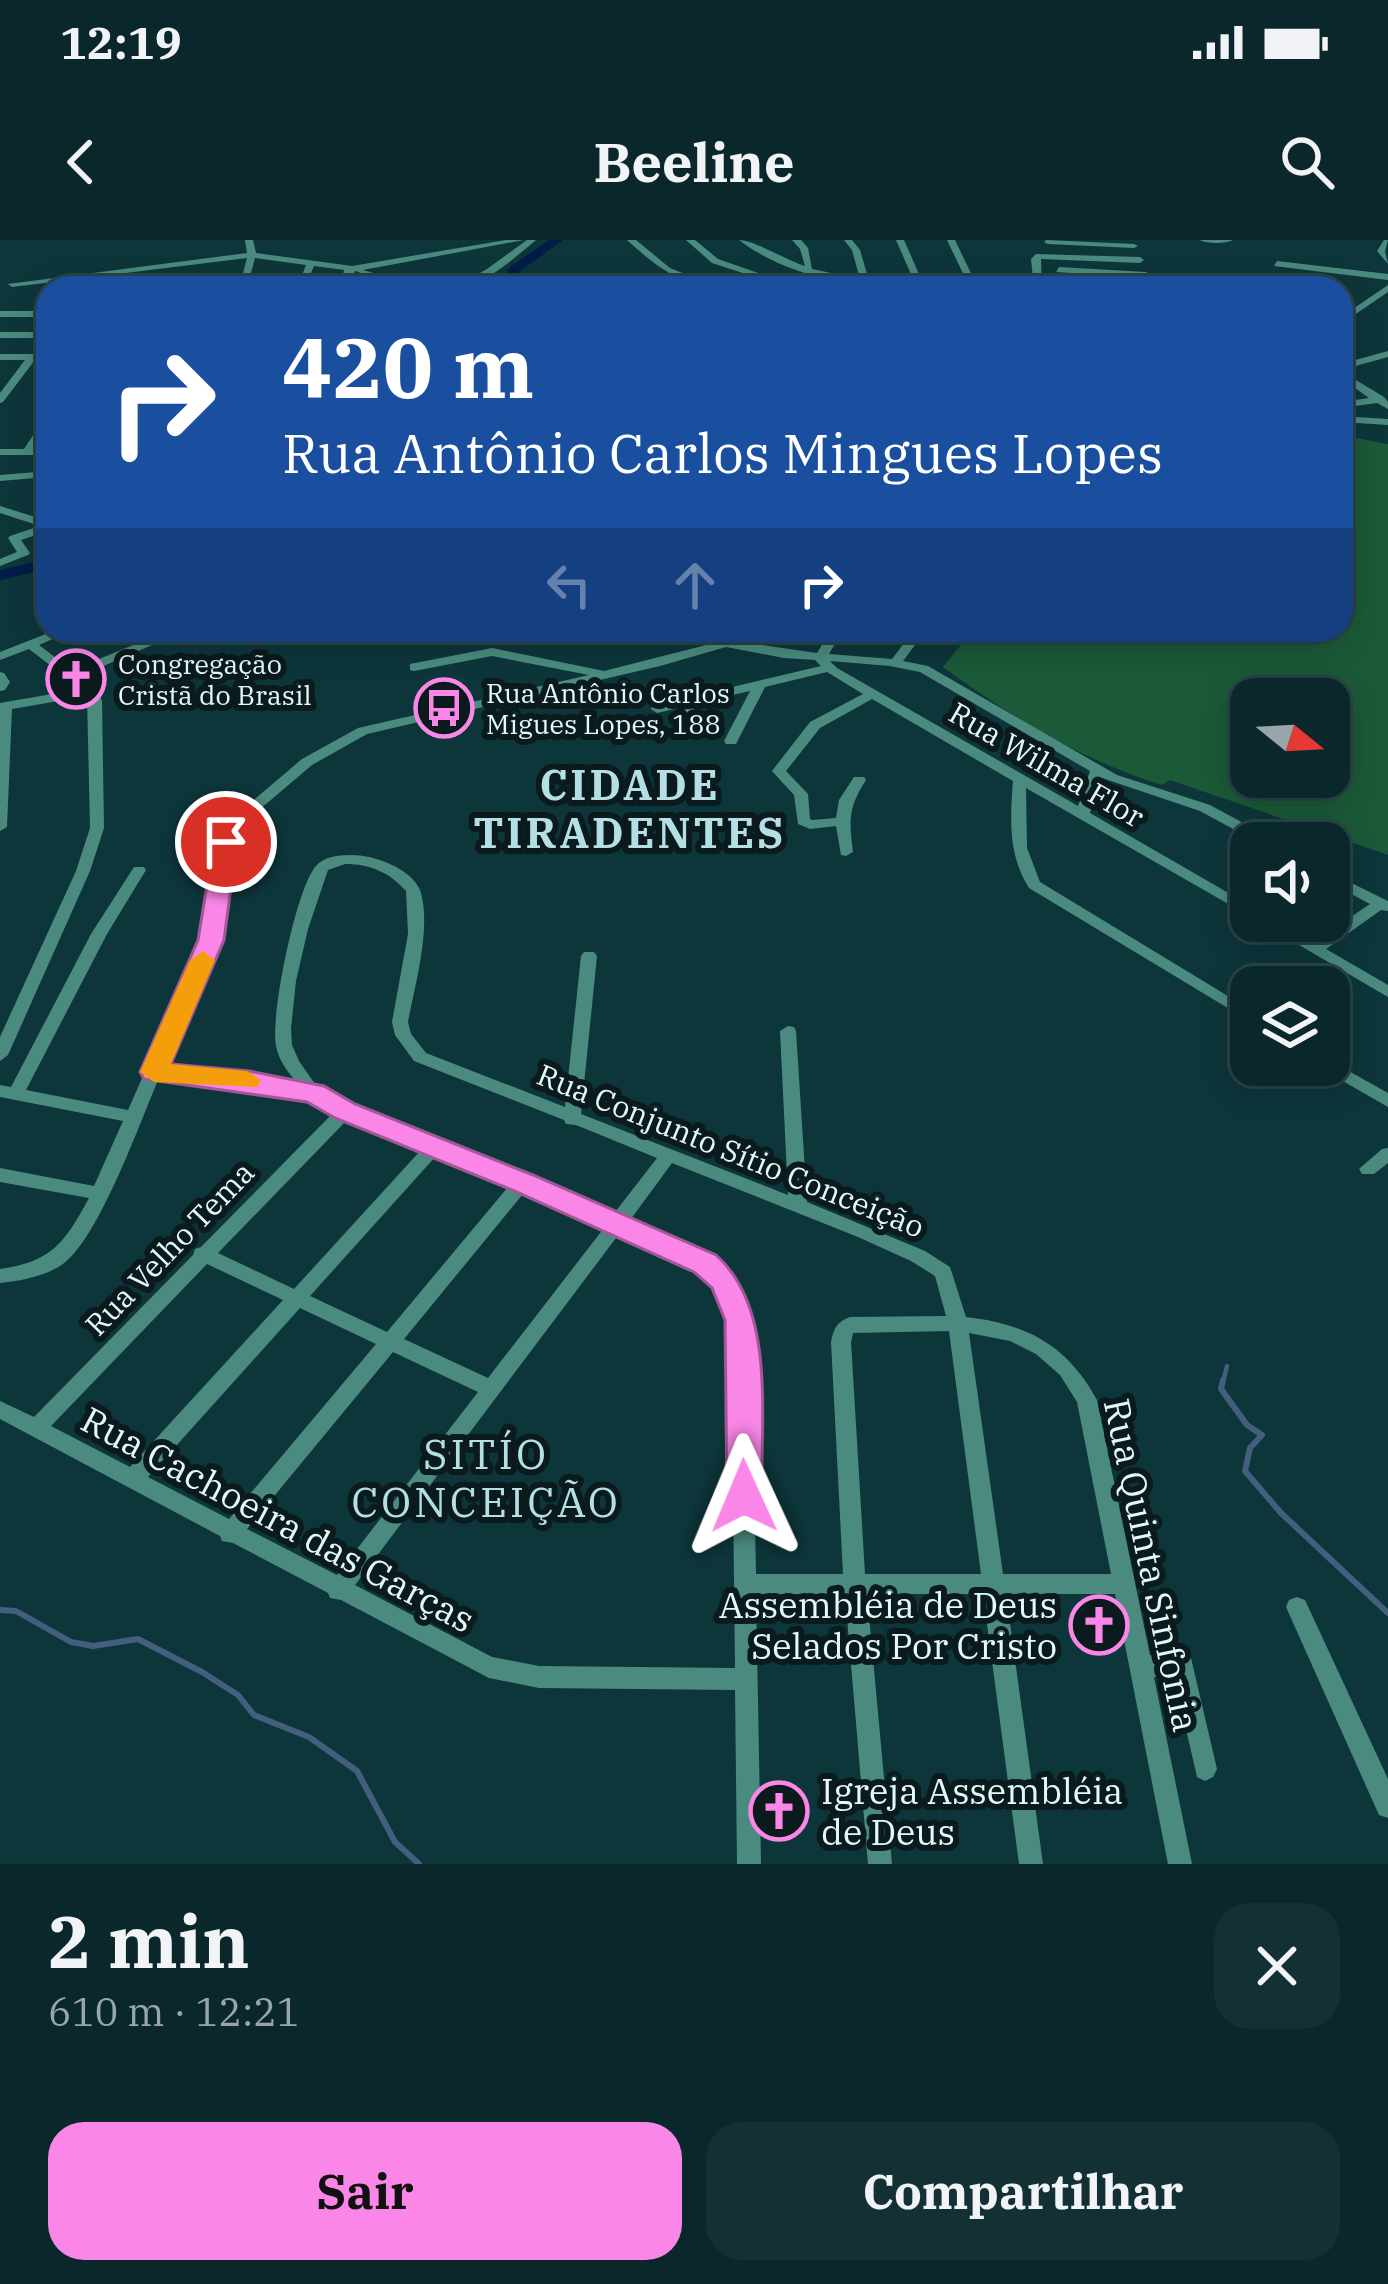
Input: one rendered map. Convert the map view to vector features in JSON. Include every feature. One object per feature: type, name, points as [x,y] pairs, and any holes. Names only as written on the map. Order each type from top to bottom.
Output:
[{"type":"street","points":[[246,276],[252,255],[249,240]]},
{"type":"street","points":[[429,240],[434,255]]},
{"type":"street","points":[[480,276],[532,240]]},
{"type":"street","points":[[632,241],[659,240]]},
{"type":"street","points":[[690,240],[716,261],[762,276]]},
{"type":"street","points":[[743,240],[763,253],[840,276]]},
{"type":"street","points":[[796,240],[809,267]]},
{"type":"street","points":[[848,240],[863,276]]},
{"type":"street","points":[[900,240],[916,276]]},
{"type":"street","points":[[951,240],[968,276]]},
{"type":"street","points":[[1204,240],[1229,240]]},
{"type":"street","points":[[1239,240],[1254,240]]},
{"type":"street","points":[[1387,259],[1382,251],[1388,240]]},
{"type":"street","points":[[76,276],[252,255],[351,268],[512,241]]},
{"type":"street","points":[[632,241],[667,269],[685,276]]},
{"type":"street","points":[[1048,242],[1133,243],[1146,275],[1060,270]]},
{"type":"street","points":[[1037,276],[1039,256],[1140,260]]},
{"type":"street","points":[[173,264],[173,276]]},
{"type":"street","points":[[1277,264],[1388,275]]},
{"type":"street","points":[[306,276],[310,266]]},
{"type":"street","points":[[351,268],[371,276]]},
{"type":"street","points":[[348,276],[351,268]]},
{"type":"street","points":[[12,284],[36,281]]},
{"type":"street","points":[[1353,313],[1388,288]]},
{"type":"street","points":[[0,324],[4,314],[36,314]]},
{"type":"street","points":[[0,335],[36,335]]},
{"type":"street","points":[[1353,366],[1388,354]]},
{"type":"street","points":[[0,357],[36,357]]},
{"type":"street","points":[[0,400],[32,357]]},
{"type":"street","points":[[1353,378],[1385,401]]},
{"type":"street","points":[[1353,404],[1385,401]]},
{"type":"street","points":[[1353,419],[1388,422]]},
{"type":"street","points":[[27,452],[36,439]]},
{"type":"street","points":[[0,452],[36,452]]},
{"type":"street","points":[[0,478],[36,475]]},
{"type":"street","points":[[0,509],[36,522]]},
{"type":"street","points":[[0,563],[24,553],[14,538],[36,530]]},
{"type":"street","points":[[0,656],[36,642]]},
{"type":"street","points":[[71,676],[153,642]]},
{"type":"street","points":[[708,642],[824,663],[896,662],[946,680],[1004,720],[1098,770],[1231,822]]},
{"type":"street","points":[[0,1276],[23,1274],[55,1260],[74,1242],[100,1194],[211,940],[226,842],[247,809],[327,748],[363,730],[606,675],[726,642]]},
{"type":"street","points":[[657,709],[759,686],[824,663],[832,642]]},
{"type":"street","points":[[896,662],[911,642]]},
{"type":"street","points":[[0,1055],[83,872],[97,828],[97,710],[92,691],[30,644]]},
{"type":"street","points":[[414,668],[492,652],[606,675]]},
{"type":"street","name":"Rua Wilma Flor","points":[[824,663],[1230,900]]},
{"type":"street","points":[[0,676],[4,682],[0,687]]},
{"type":"street","points":[[730,741],[759,686]]},
{"type":"street","points":[[0,827],[3,707],[92,691]]},
{"type":"street","points":[[842,821],[804,823],[802,797],[782,777],[780,768],[815,725],[872,694]]},
{"type":"street","points":[[682,733],[696,699]]},
{"type":"street","points":[[1082,814],[1098,770]]},
{"type":"street","points":[[1020,779],[1020,839],[1034,885],[1230,1004]]},
{"type":"street","points":[[846,852],[842,821],[846,800],[859,780]]},
{"type":"street","points":[[1161,794],[1180,780]]},
{"type":"street","name":"Rua Conjunto Sítio Conceição","points":[[314,1093],[287,1057],[283,1027],[318,875],[329,862],[348,858],[391,870],[413,890],[416,934],[400,1022],[411,1048],[430,1063],[798,1207],[938,1268],[948,1280],[958,1324],[1031,1864]]},
{"type":"street","points":[[134,1117],[8,1092],[139,870]]},
{"type":"street","points":[[1315,949],[1384,906],[1350,887]]},
{"type":"street","points":[[1303,942],[1388,992]]},
{"type":"street","points":[[572,1120],[589,956]]},
{"type":"street","points":[[788,1030],[798,1207]]},
{"type":"street","points":[[154,1072],[314,1093],[345,1111],[523,1182],[705,1263],[735,1299],[741,1320],[749,1864]]},
{"type":"street","points":[[1350,1078],[1388,1101]]},
{"type":"street","name":"Rua Velho Tema","points":[[37,1427],[345,1111]]},
{"type":"street","points":[[132,1480],[433,1148]]},
{"type":"street","points":[[1368,1169],[1388,1154]]},
{"type":"street","points":[[338,1591],[669,1155]]},
{"type":"street","points":[[0,1175],[100,1194]]},
{"type":"street","points":[[230,1534],[523,1182]]},
{"type":"street","points":[[202,1254],[491,1389]]},
{"type":"street","name":"Rua Quinta Sinfonia","points":[[855,1585],[844,1329],[850,1325],[958,1324],[1031,1338],[1074,1373],[1087,1400],[1180,1864]]},
{"type":"street","name":"Rua Cachoeira das Garças","points":[[0,1408],[338,1591],[460,1654],[514,1674],[746,1679]]},
{"type":"street","points":[[746,1584],[1124,1584]]},
{"type":"street","points":[[855,1585],[880,1864]]},
{"type":"street","points":[[1297,1606],[1388,1806]]},
{"type":"street","points":[[1140,1666],[1183,1666],[1205,1769]]},
{"type":"green space","points":[[1353,437],[1388,444],[1388,855],[1350,842],[1350,822],[1292,822],[1170,780],[1162,785],[1075,750],[943,667],[963,642],[1353,642]]},
{"type":"waterway","points":[[510,276],[557,240]]},
{"type":"waterway","points":[[0,575],[36,567]]},
{"type":"waterway","points":[[1223,1383],[1227,1366]]},
{"type":"waterway","points":[[1223,1380],[1221,1389],[1247,1425],[1262,1435],[1250,1448],[1245,1471],[1281,1513],[1388,1613]]},
{"type":"waterway","points":[[0,1610],[16,1611],[71,1642],[93,1646],[138,1639],[202,1672],[238,1695],[254,1715],[309,1737],[357,1771],[395,1842],[419,1864]]},
{"type":"slow traffic","points":[[203,960],[154,1072],[247,1080]]},
{"type":"place","name":"Congregação Cristã do Brasil","points":[[76,679]]},
{"type":"place","name":"Rua Antônio Carlos Migues Lopes, 188","points":[[444,708]]},
{"type":"place","name":"Assembléia de Deus Selados Por Cristo","points":[[1099,1625]]},
{"type":"place","name":"Igreja Assembléia de Deus","points":[[779,1811]]},
{"type":"district","name":"CIDADE TIRADENTES","points":[[630,808]]},
{"type":"district","name":"SITÍO CONCEIÇÃO","points":[[486,1477]]},
{"type":"route","points":[[226,842],[211,940],[154,1072],[314,1093],[345,1111],[523,1182],[705,1263],[724,1281],[741,1320],[744,1496]]}]
